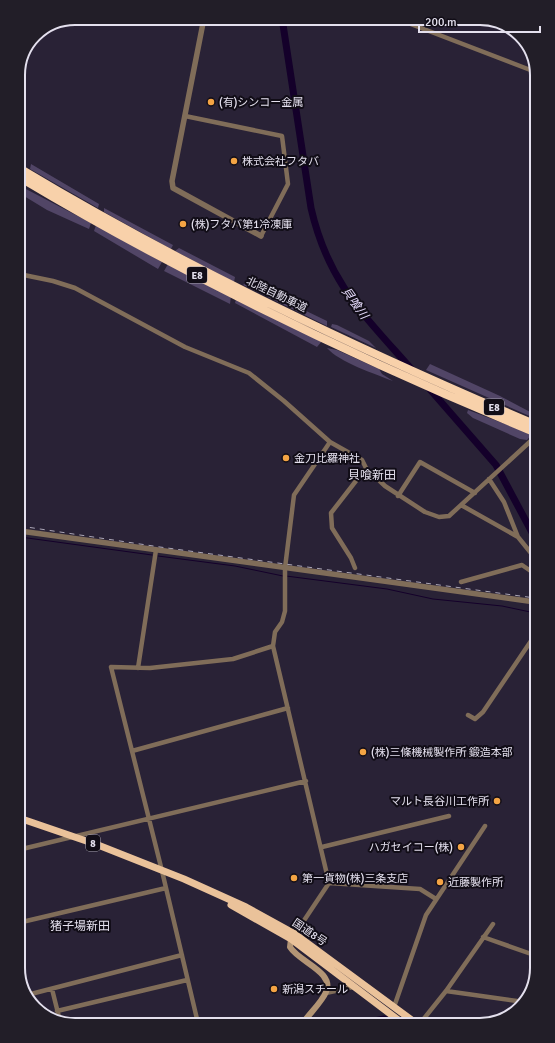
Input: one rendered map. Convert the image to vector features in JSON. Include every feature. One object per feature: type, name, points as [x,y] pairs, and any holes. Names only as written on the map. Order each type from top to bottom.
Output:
[{"type":"highway","name":"北陸自動車道","points":[[25,171],[175,255],[368,351],[530,422]]},
{"type":"highway","name":"北陸自動車道","points":[[25,179],[170,261],[381,365],[465,402],[530,433]]},
{"type":"highway","name":"国道8号","points":[[25,820],[72,836],[184,879],[246,908],[293,937],[409,1018]]},
{"type":"highway","name":"国道8号","points":[[293,937],[396,1018]]},
{"type":"main road","points":[[293,937],[290,947],[294,954],[321,972],[326,978],[328,985],[326,993],[306,1018]]},
{"type":"street","points":[[185,116],[282,136],[288,184],[261,236],[173,188],[172,181],[203,25]]},
{"type":"street","points":[[413,25],[529,70]]},
{"type":"street","points":[[25,275],[53,281],[75,288],[185,347],[249,373],[284,401],[330,442],[362,460],[366,468],[398,496],[425,512],[439,517],[449,516],[462,505],[530,439]]},
{"type":"street","points":[[293,937],[330,883],[273,646],[275,632],[282,622],[285,611],[285,568],[294,494],[330,442]]},
{"type":"street","points":[[398,496],[420,462],[475,493]]},
{"type":"street","points":[[355,568],[351,558],[332,528],[332,513],[366,468]]},
{"type":"street","points":[[490,479],[504,502],[518,537],[530,552]]},
{"type":"street","points":[[462,505],[518,537]]},
{"type":"street","points":[[25,532],[156,552],[530,601]]},
{"type":"street","points":[[138,668],[156,552]]},
{"type":"street","points":[[461,582],[522,565],[530,571]]},
{"type":"street","points":[[468,715],[475,719],[483,712],[530,642]]},
{"type":"street","points":[[197,1018],[111,667],[138,668],[233,659],[273,646]]},
{"type":"street","points":[[132,750],[288,708]]},
{"type":"street","points":[[25,848],[306,781]]},
{"type":"street","points":[[322,847],[449,816]]},
{"type":"street","points":[[394,1007],[426,915],[485,826]]},
{"type":"street","points":[[330,883],[420,889],[436,899]]},
{"type":"street","points":[[25,921],[166,888]]},
{"type":"street","points":[[424,1018],[446,991],[493,924]]},
{"type":"street","points":[[483,937],[530,954]]},
{"type":"street","points":[[32,994],[182,955]]},
{"type":"street","points":[[57,1010],[187,980]]},
{"type":"street","points":[[326,993],[346,987],[357,987]]},
{"type":"street","points":[[52,989],[58,1015]]},
{"type":"street","points":[[446,991],[517,1001]]},
{"type":"shaded area","points":[[31,164],[99,204],[98,208],[30,169]]},
{"type":"shaded area","points":[[25,189],[91,223],[89,229],[47,210],[25,197]]},
{"type":"shaded area","points":[[104,208],[173,245],[171,249],[104,212]]},
{"type":"shaded area","points":[[96,225],[162,262],[158,269],[94,231]]},
{"type":"shaded area","points":[[179,248],[235,277],[234,282],[175,251]]},
{"type":"shaded area","points":[[168,264],[231,296],[230,304],[164,271]]},
{"type":"shaded area","points":[[246,282],[327,321],[327,326],[243,285]]},
{"type":"shaded area","points":[[236,299],[322,341],[317,347],[235,303]]},
{"type":"shaded area","points":[[332,324],[369,341],[376,348],[331,327]]},
{"type":"shaded area","points":[[327,348],[337,350],[379,369],[382,374],[393,381],[348,363]]},
{"type":"shaded area","points":[[430,364],[500,396],[530,412],[530,416],[426,370]]},
{"type":"shaded area","points":[[468,410],[530,433],[530,436],[527,440],[520,439],[473,418],[467,413]]},
{"type":"waterway","name":"貝喰川","points":[[283,25],[311,208],[318,234],[327,257],[350,297],[379,333],[413,371]]},
{"type":"waterway","name":"貝喰川","points":[[427,386],[496,465],[530,529]]},
{"type":"waterway","points":[[25,538],[152,555]]},
{"type":"waterway","points":[[158,556],[235,566],[283,576]]},
{"type":"waterway","points":[[286,576],[387,589],[433,599],[502,606],[530,612]]},
{"type":"railway","points":[[25,527],[160,547],[530,597]]},
{"type":"place","name":"(有)シンコー金属","points":[[211,102]]},
{"type":"place","name":"株式会社フタバ","points":[[234,161]]},
{"type":"place","name":"(株)フタバ第1冷凍庫","points":[[183,224]]},
{"type":"place","name":"金刀比羅神社","points":[[286,458]]},
{"type":"place","name":"(株)三條機械製作所 鍛造本部","points":[[363,752]]},
{"type":"place","name":"マルト長谷川工作所","points":[[497,801]]},
{"type":"place","name":"ハガセイコー(株)","points":[[461,847]]},
{"type":"place","name":"第一貨物(株)三条支店","points":[[294,878]]},
{"type":"place","name":"近藤製作所","points":[[440,882]]},
{"type":"place","name":"新潟スチール","points":[[274,989]]},
{"type":"district","name":"貝喰新田","points":[[372,475]]},
{"type":"district","name":"猪子場新田","points":[[80,926]]}]
